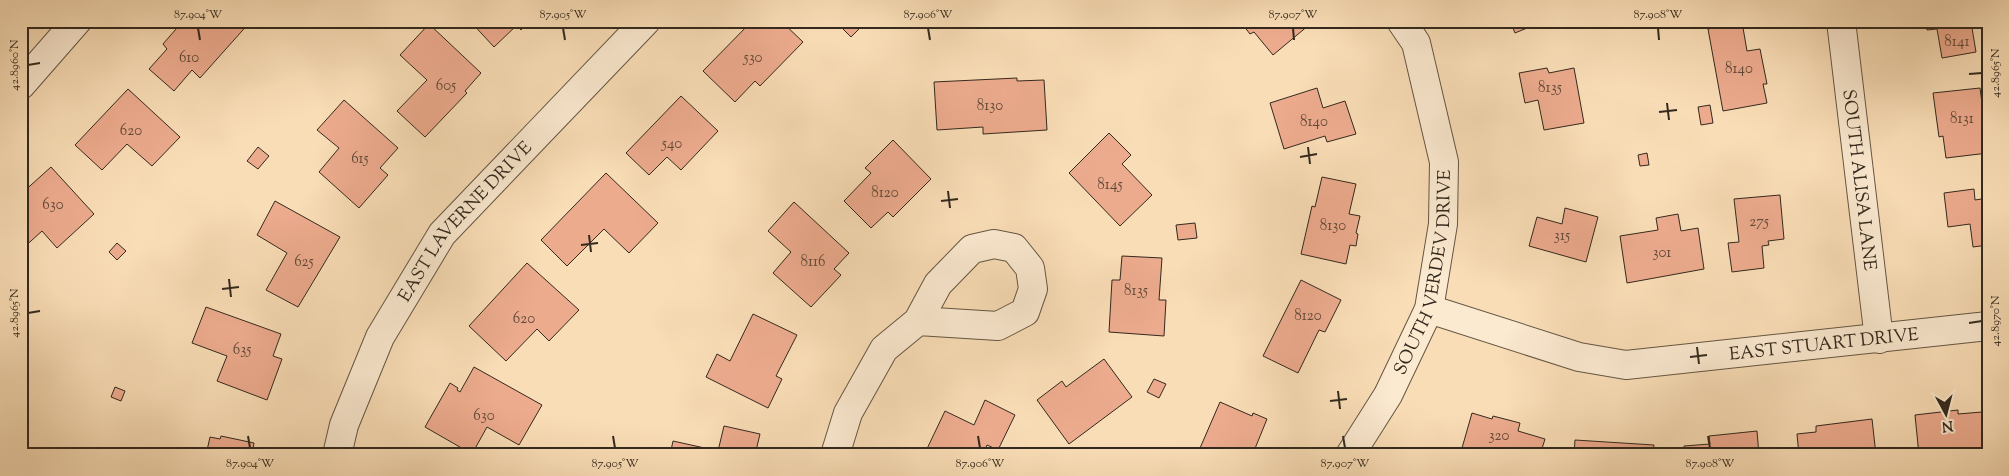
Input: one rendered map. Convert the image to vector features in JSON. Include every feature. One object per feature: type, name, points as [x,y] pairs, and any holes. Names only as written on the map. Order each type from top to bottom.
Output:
[{"type":"street","points":[[21,85],[76,21]]},
{"type":"street","name":"EAST LAVERNE DRIVE","points":[[337,455],[344,425],[380,338],[442,234],[646,21]]},
{"type":"street","name":"SOUTH VERDEV DRIVE","points":[[1350,455],[1388,395],[1428,308],[1443,224],[1444,162],[1416,43],[1401,21]]},
{"type":"street","name":"SOUTH ALISA LANE","points":[[1841,21],[1879,338]]},
{"type":"street","name":"EAST STUART DRIVE","points":[[1428,308],[1579,358],[1626,365],[1988,326]]},
{"type":"street","points":[[835,455],[848,414],[884,348],[918,321]]},
{"type":"building","points":[[183,21],[250,22],[200,78],[192,70],[174,91],[149,69],[167,49],[163,44]]},
{"type":"building","points":[[470,21],[530,21],[521,30],[517,25],[494,47]]},
{"type":"building","points":[[752,21],[781,21],[803,42],[760,86],[755,81],[735,102],[703,71]]},
{"type":"building","points":[[835,21],[867,21],[851,37]]},
{"type":"building","points":[[1240,21],[1306,21],[1309,25],[1273,55],[1254,32],[1250,34]]},
{"type":"building","points":[[1510,21],[1544,21],[1515,33]]},
{"type":"building","points":[[1925,21],[1975,21],[1971,22],[1976,52],[1942,58],[1937,29],[1927,30]]},
{"type":"building","points":[[1742,22],[1747,51],[1760,49],[1767,84],[1763,84],[1767,103],[1723,111],[1708,29]]},
{"type":"building","points":[[429,24],[481,73],[465,91],[467,93],[425,137],[397,111],[427,80],[400,55]]},
{"type":"building","points":[[1547,68],[1549,73],[1574,68],[1584,123],[1544,130],[1538,100],[1525,103],[1519,73]]},
{"type":"building","points":[[1017,78],[1017,81],[1044,80],[1047,130],[983,134],[983,127],[937,130],[934,82]]},
{"type":"building","points":[[1317,88],[1323,108],[1345,101],[1356,134],[1327,142],[1325,136],[1284,149],[1270,103]]},
{"type":"building","points":[[1980,88],[1983,111],[1988,110],[1988,153],[1946,158],[1943,136],[1939,137],[1933,93]]},
{"type":"building","points":[[128,89],[180,137],[152,166],[127,144],[102,170],[75,145]]},
{"type":"building","points":[[681,96],[718,131],[681,170],[667,157],[649,175],[626,153]]},
{"type":"building","points":[[344,100],[398,148],[380,168],[388,175],[359,208],[319,172],[339,148],[317,130]]},
{"type":"building","points":[[1710,105],[1713,123],[1701,125],[1698,107]]},
{"type":"building","points":[[1109,133],[1131,155],[1122,164],[1152,195],[1120,226],[1069,173]]},
{"type":"building","points":[[893,140],[931,179],[893,217],[888,212],[871,228],[844,201],[871,173],[865,168]]},
{"type":"building","points":[[258,147],[269,156],[258,169],[247,161]]},
{"type":"building","points":[[1647,153],[1649,165],[1640,166],[1638,155]]},
{"type":"building","points":[[51,167],[94,214],[57,248],[42,231],[21,250],[21,194]]},
{"type":"building","points":[[606,173],[658,223],[629,253],[604,229],[567,266],[541,240]]},
{"type":"building","points":[[1322,177],[1356,184],[1349,214],[1360,216],[1356,233],[1358,234],[1356,246],[1350,245],[1346,264],[1301,254],[1312,206],[1315,207]]},
{"type":"building","points":[[1974,189],[1975,200],[1988,198],[1988,245],[1973,247],[1970,224],[1948,227],[1944,193]]},
{"type":"building","points":[[1780,195],[1784,239],[1768,241],[1769,245],[1762,246],[1764,268],[1732,272],[1728,243],[1739,242],[1734,199]]},
{"type":"building","points":[[275,201],[340,237],[298,307],[266,290],[287,253],[257,235]]},
{"type":"building","points":[[794,202],[849,253],[834,269],[841,275],[811,307],[773,273],[791,252],[768,231]]},
{"type":"building","points":[[1565,208],[1598,217],[1586,262],[1529,246],[1537,217],[1562,224]]},
{"type":"building","points":[[1678,214],[1681,231],[1698,228],[1704,269],[1627,283],[1620,236],[1658,230],[1656,218]]},
{"type":"building","points":[[1195,223],[1197,238],[1178,240],[1176,225]]},
{"type":"building","points":[[117,243],[126,251],[117,260],[109,252]]},
{"type":"building","points":[[1122,256],[1162,258],[1159,300],[1166,300],[1164,336],[1109,332],[1112,280],[1120,280]]},
{"type":"building","points":[[527,263],[579,310],[549,341],[537,329],[506,361],[469,326]]},
{"type":"building","points":[[1301,280],[1341,300],[1325,332],[1319,330],[1298,373],[1263,356]]},
{"type":"building","points":[[206,307],[281,334],[273,356],[282,359],[267,400],[217,381],[227,356],[192,343]]},
{"type":"building","points":[[753,314],[797,335],[776,376],[782,379],[768,408],[706,377],[717,354],[730,361]]},
{"type":"building","points":[[1104,359],[1132,397],[1069,444],[1037,400],[1062,381],[1066,387]]},
{"type":"building","points":[[474,367],[542,405],[519,445],[487,427],[472,454],[425,427],[450,383],[458,388],[457,390],[460,392]]},
{"type":"building","points":[[1154,379],[1166,384],[1159,398],[1147,392]]},
{"type":"building","points":[[115,387],[125,391],[121,401],[111,397]]},
{"type":"building","points":[[985,400],[1015,415],[998,450],[987,445],[983,455],[924,455],[945,411],[974,425]]},
{"type":"building","points":[[1220,402],[1252,416],[1253,413],[1267,419],[1254,451],[1248,448],[1245,455],[1197,455]]},
{"type":"building","points":[[1958,410],[1958,414],[1982,412],[1986,455],[1919,455],[1915,415]]},
{"type":"building","points":[[1472,413],[1492,419],[1493,416],[1520,423],[1518,431],[1545,439],[1540,455],[1460,455]]},
{"type":"building","points":[[1872,419],[1876,455],[1799,455],[1797,434],[1816,432],[1816,426]]},
{"type":"building","points":[[724,426],[760,434],[755,455],[670,455],[673,441],[718,451]]},
{"type":"building","points":[[1757,431],[1759,455],[1685,455],[1684,446],[1710,444],[1709,436]]},
{"type":"building","points":[[221,436],[254,443],[252,455],[206,455],[210,437],[220,439]]},
{"type":"building","points":[[1575,440],[1654,445],[1653,455],[1574,455]]}]
